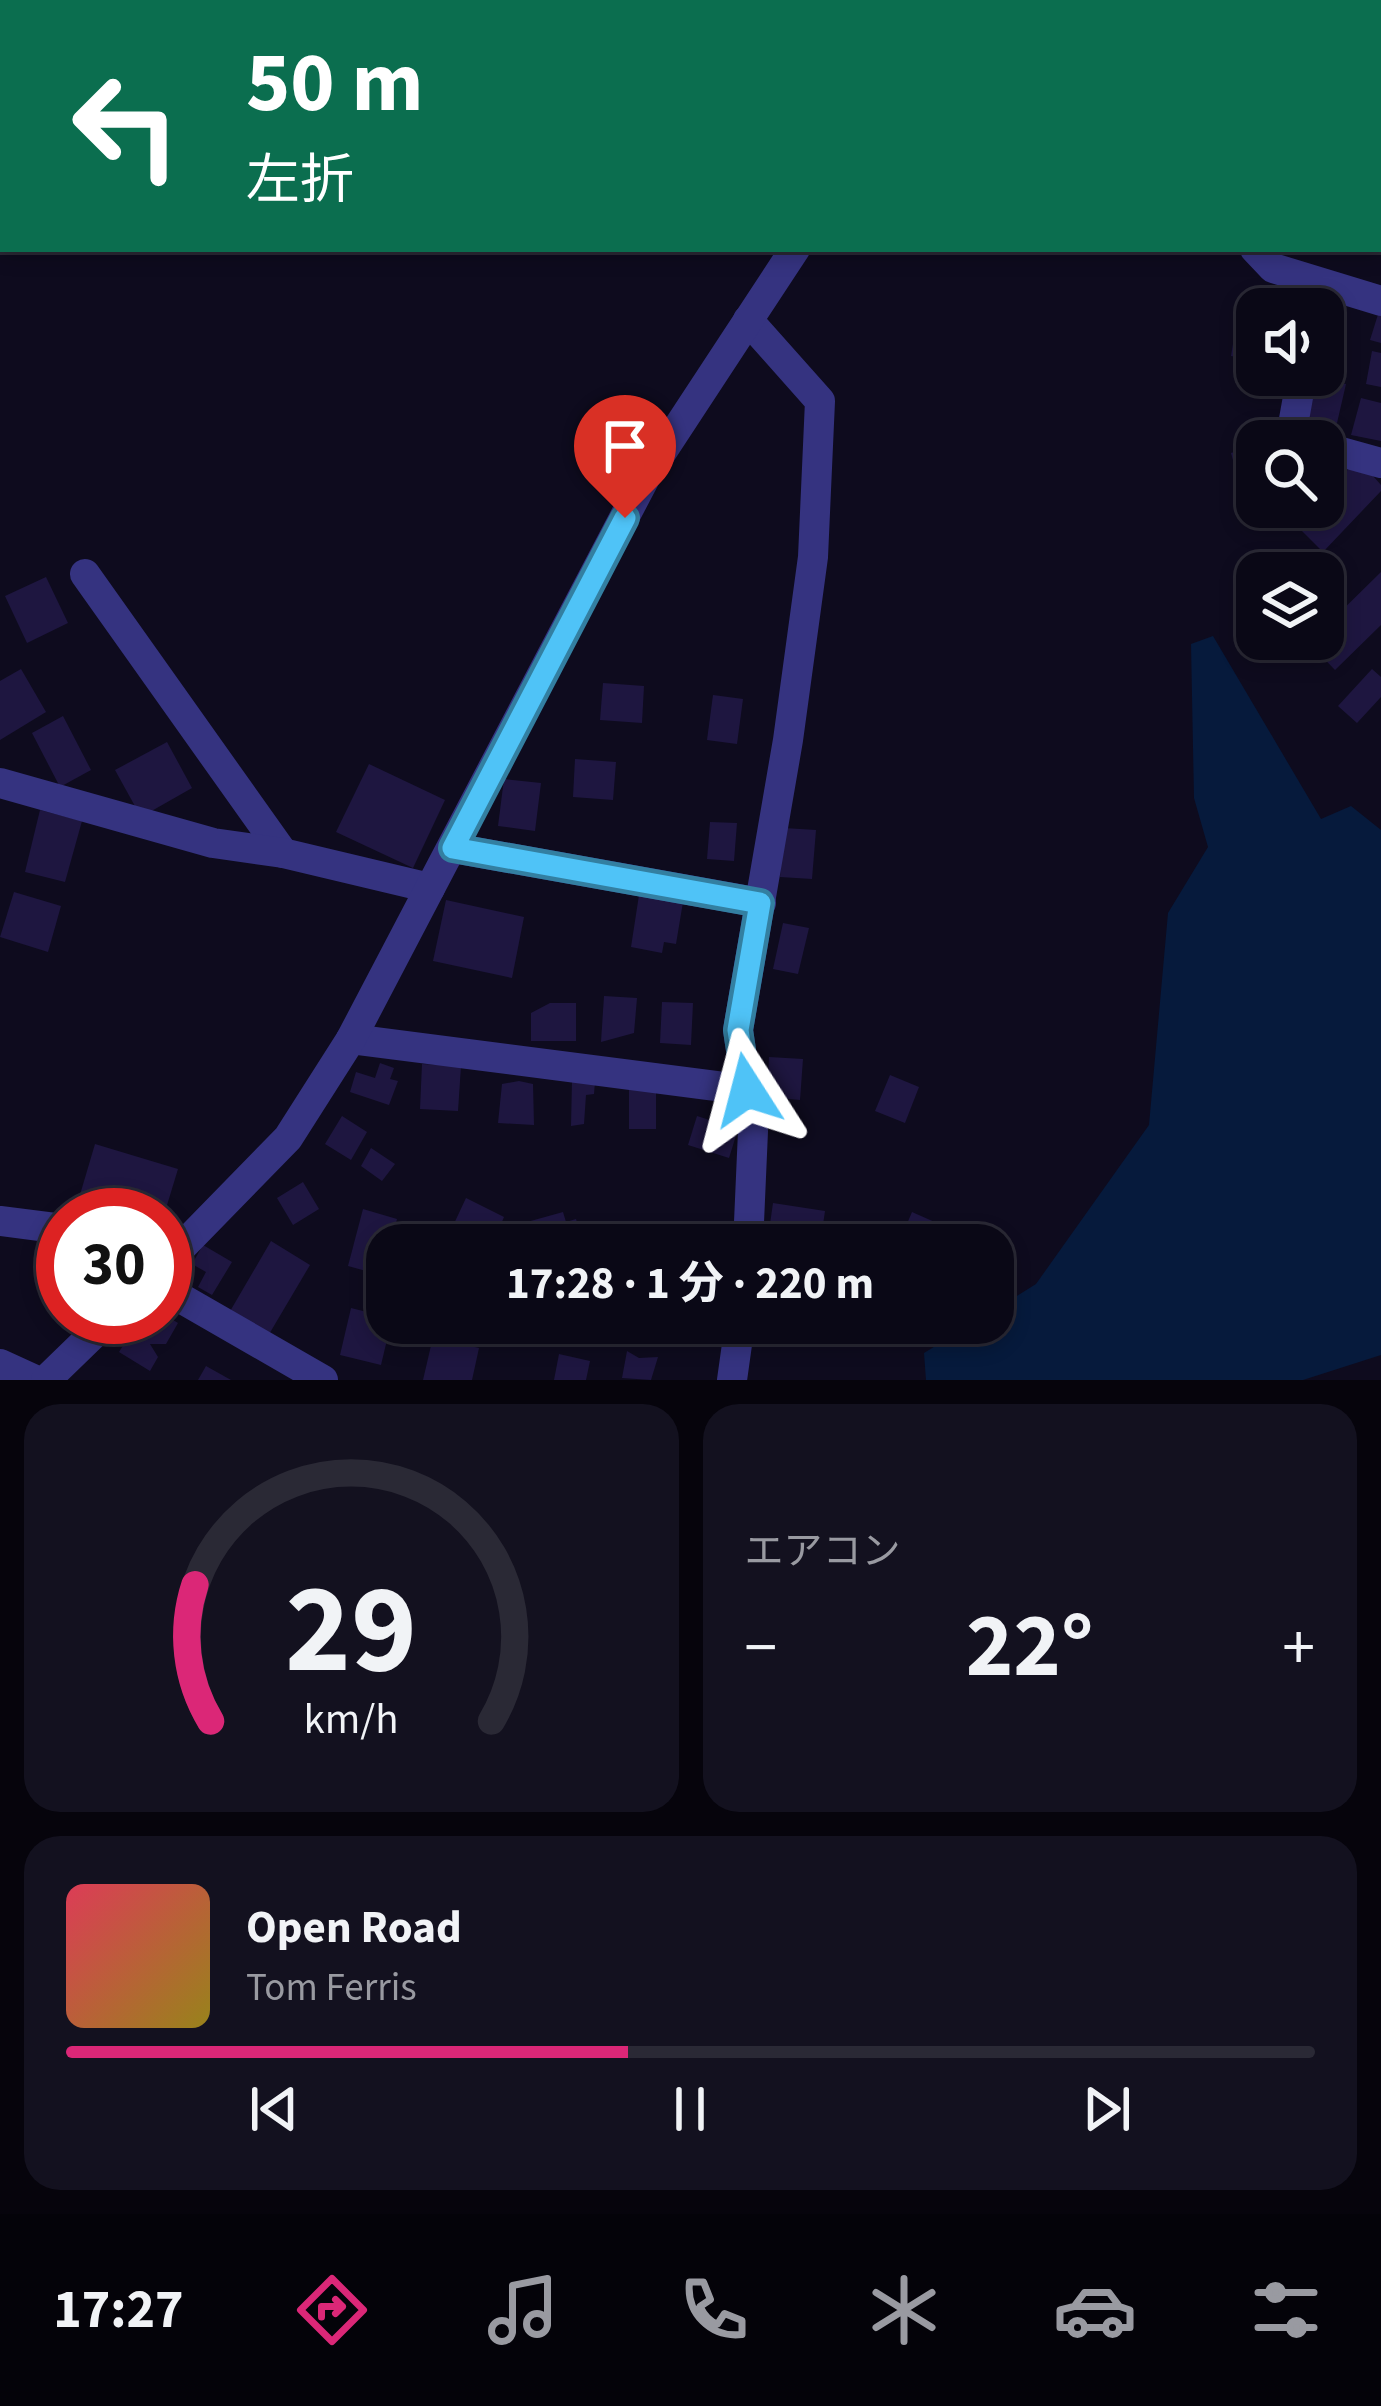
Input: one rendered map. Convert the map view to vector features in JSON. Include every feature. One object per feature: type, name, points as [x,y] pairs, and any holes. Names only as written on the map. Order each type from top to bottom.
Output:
[{"type":"street","points":[[192,1236],[288,1138],[351,1039],[646,476],[793,252]]},
{"type":"street","points":[[1258,252],[1304,288]]},
{"type":"street","points":[[1344,298],[1381,301]]},
{"type":"street","points":[[748,320],[820,401],[813,557],[738,1030],[753,1131],[749,1224]]},
{"type":"street","points":[[1344,453],[1381,463]]},
{"type":"street","points":[[85,574],[283,854]]},
{"type":"street","points":[[0,783],[213,843],[430,888]]},
{"type":"street","points":[[453,848],[760,903]]},
{"type":"street","points":[[351,1039],[747,1090]]},
{"type":"street","points":[[0,1221],[36,1226]]},
{"type":"street","points":[[192,1305],[323,1380]]},
{"type":"street","points":[[46,1380],[83,1344]]},
{"type":"street","points":[[732,1380],[737,1344]]},
{"type":"street","points":[[0,1364],[35,1380]]},
{"type":"water","points":[[1213,636],[1321,819],[1351,806],[1381,830],[1381,1355],[1303,1380],[926,1380],[924,1353],[939,1344],[1014,1344],[1014,1298],[1036,1284],[1149,1125],[1168,913],[1208,847],[1194,798],[1191,644]]},
{"type":"building","points":[[1381,308],[1381,343],[1370,340]]},
{"type":"building","points":[[1372,351],[1381,353],[1381,387],[1366,384]]},
{"type":"building","points":[[1306,396],[1343,396],[1338,420],[1302,415]]},
{"type":"building","points":[[1361,398],[1381,403],[1381,441],[1351,435]]},
{"type":"building","points":[[1358,459],[1381,491],[1323,552],[1299,528],[1344,528],[1344,474]]},
{"type":"building","points":[[1381,572],[1381,625],[1335,670],[1325,660],[1344,660],[1344,608]]},
{"type":"building","points":[[46,577],[68,623],[27,643],[5,596]]},
{"type":"building","points":[[21,669],[46,712],[0,740],[0,681]]},
{"type":"building","points":[[1372,669],[1381,677],[1381,697],[1357,723],[1338,706]]},
{"type":"building","points":[[603,683],[644,686],[642,723],[600,720]]},
{"type":"building","points":[[713,695],[743,699],[737,744],[707,740]]},
{"type":"building","points":[[63,716],[91,770],[60,787],[32,733]]},
{"type":"building","points":[[167,742],[192,788],[141,817],[115,770]]},
{"type":"building","points":[[575,759],[616,762],[613,800],[573,797]]},
{"type":"building","points":[[369,764],[445,800],[413,868],[336,832]]},
{"type":"building","points":[[504,779],[541,783],[535,831],[498,826]]},
{"type":"building","points":[[40,810],[82,821],[65,882],[25,872]]},
{"type":"building","points":[[710,822],[737,823],[734,861],[707,859]]},
{"type":"building","points":[[784,828],[816,830],[812,879],[780,877]]},
{"type":"building","points":[[14,892],[61,906],[48,952],[0,937]]},
{"type":"building","points":[[639,895],[683,902],[676,944],[664,942],[662,953],[631,947]]},
{"type":"building","points":[[446,900],[524,917],[512,978],[433,961]]},
{"type":"building","points":[[783,923],[809,928],[798,974],[773,969]]},
{"type":"building","points":[[604,996],[637,998],[634,1033],[601,1042]]},
{"type":"building","points":[[662,1002],[693,1003],[691,1045],[660,1043]]},
{"type":"building","points":[[550,1003],[576,1003],[576,1041],[531,1041],[531,1013]]},
{"type":"building","points":[[769,1057],[803,1059],[800,1100],[767,1097]]},
{"type":"building","points":[[380,1063],[394,1068],[390,1079],[398,1081],[389,1105],[350,1092],[356,1072],[375,1078]]},
{"type":"building","points":[[422,1064],[461,1066],[458,1111],[420,1109]]},
{"type":"building","points":[[890,1075],[919,1087],[905,1123],[875,1111]]},
{"type":"building","points":[[572,1080],[595,1082],[594,1094],[586,1095],[584,1124],[571,1126]]},
{"type":"building","points":[[502,1084],[533,1084],[534,1125],[498,1123]]},
{"type":"building","points":[[629,1088],[656,1088],[656,1129],[629,1129]]},
{"type":"building","points":[[342,1116],[367,1132],[351,1160],[325,1144]]},
{"type":"building","points":[[697,1116],[738,1129],[729,1158],[688,1145]]},
{"type":"building","points":[[95,1144],[178,1169],[172,1188],[82,1188]]},
{"type":"building","points":[[371,1148],[395,1164],[382,1181],[361,1166]]},
{"type":"building","points":[[303,1182],[319,1209],[293,1225],[277,1198]]},
{"type":"building","points":[[466,1198],[504,1217],[501,1224],[454,1224]]},
{"type":"building","points":[[773,1203],[825,1211],[823,1224],[770,1224]]},
{"type":"building","points":[[363,1209],[397,1219],[396,1224],[366,1224],[366,1271],[348,1266]]},
{"type":"building","points":[[563,1212],[566,1222],[576,1219],[578,1224],[528,1224]]},
{"type":"building","points":[[912,1212],[939,1224],[907,1224]]},
{"type":"building","points":[[271,1241],[310,1265],[268,1336],[229,1313]]},
{"type":"building","points":[[203,1245],[232,1262],[212,1295],[198,1287],[206,1272],[192,1264]]},
{"type":"building","points":[[351,1308],[366,1312],[366,1344],[386,1344],[381,1365],[340,1355]]},
{"type":"building","points":[[124,1344],[150,1344],[158,1357],[150,1371],[119,1352]]},
{"type":"building","points":[[431,1344],[479,1348],[472,1380],[423,1380]]},
{"type":"building","points":[[627,1351],[639,1358],[658,1357],[651,1380],[622,1378]]},
{"type":"building","points":[[559,1354],[590,1361],[586,1380],[554,1380]]},
{"type":"building","points":[[206,1366],[231,1380],[198,1380]]},
{"type":"route","points":[[625,518],[453,848],[760,903],[738,1030],[747,1090]]}]
